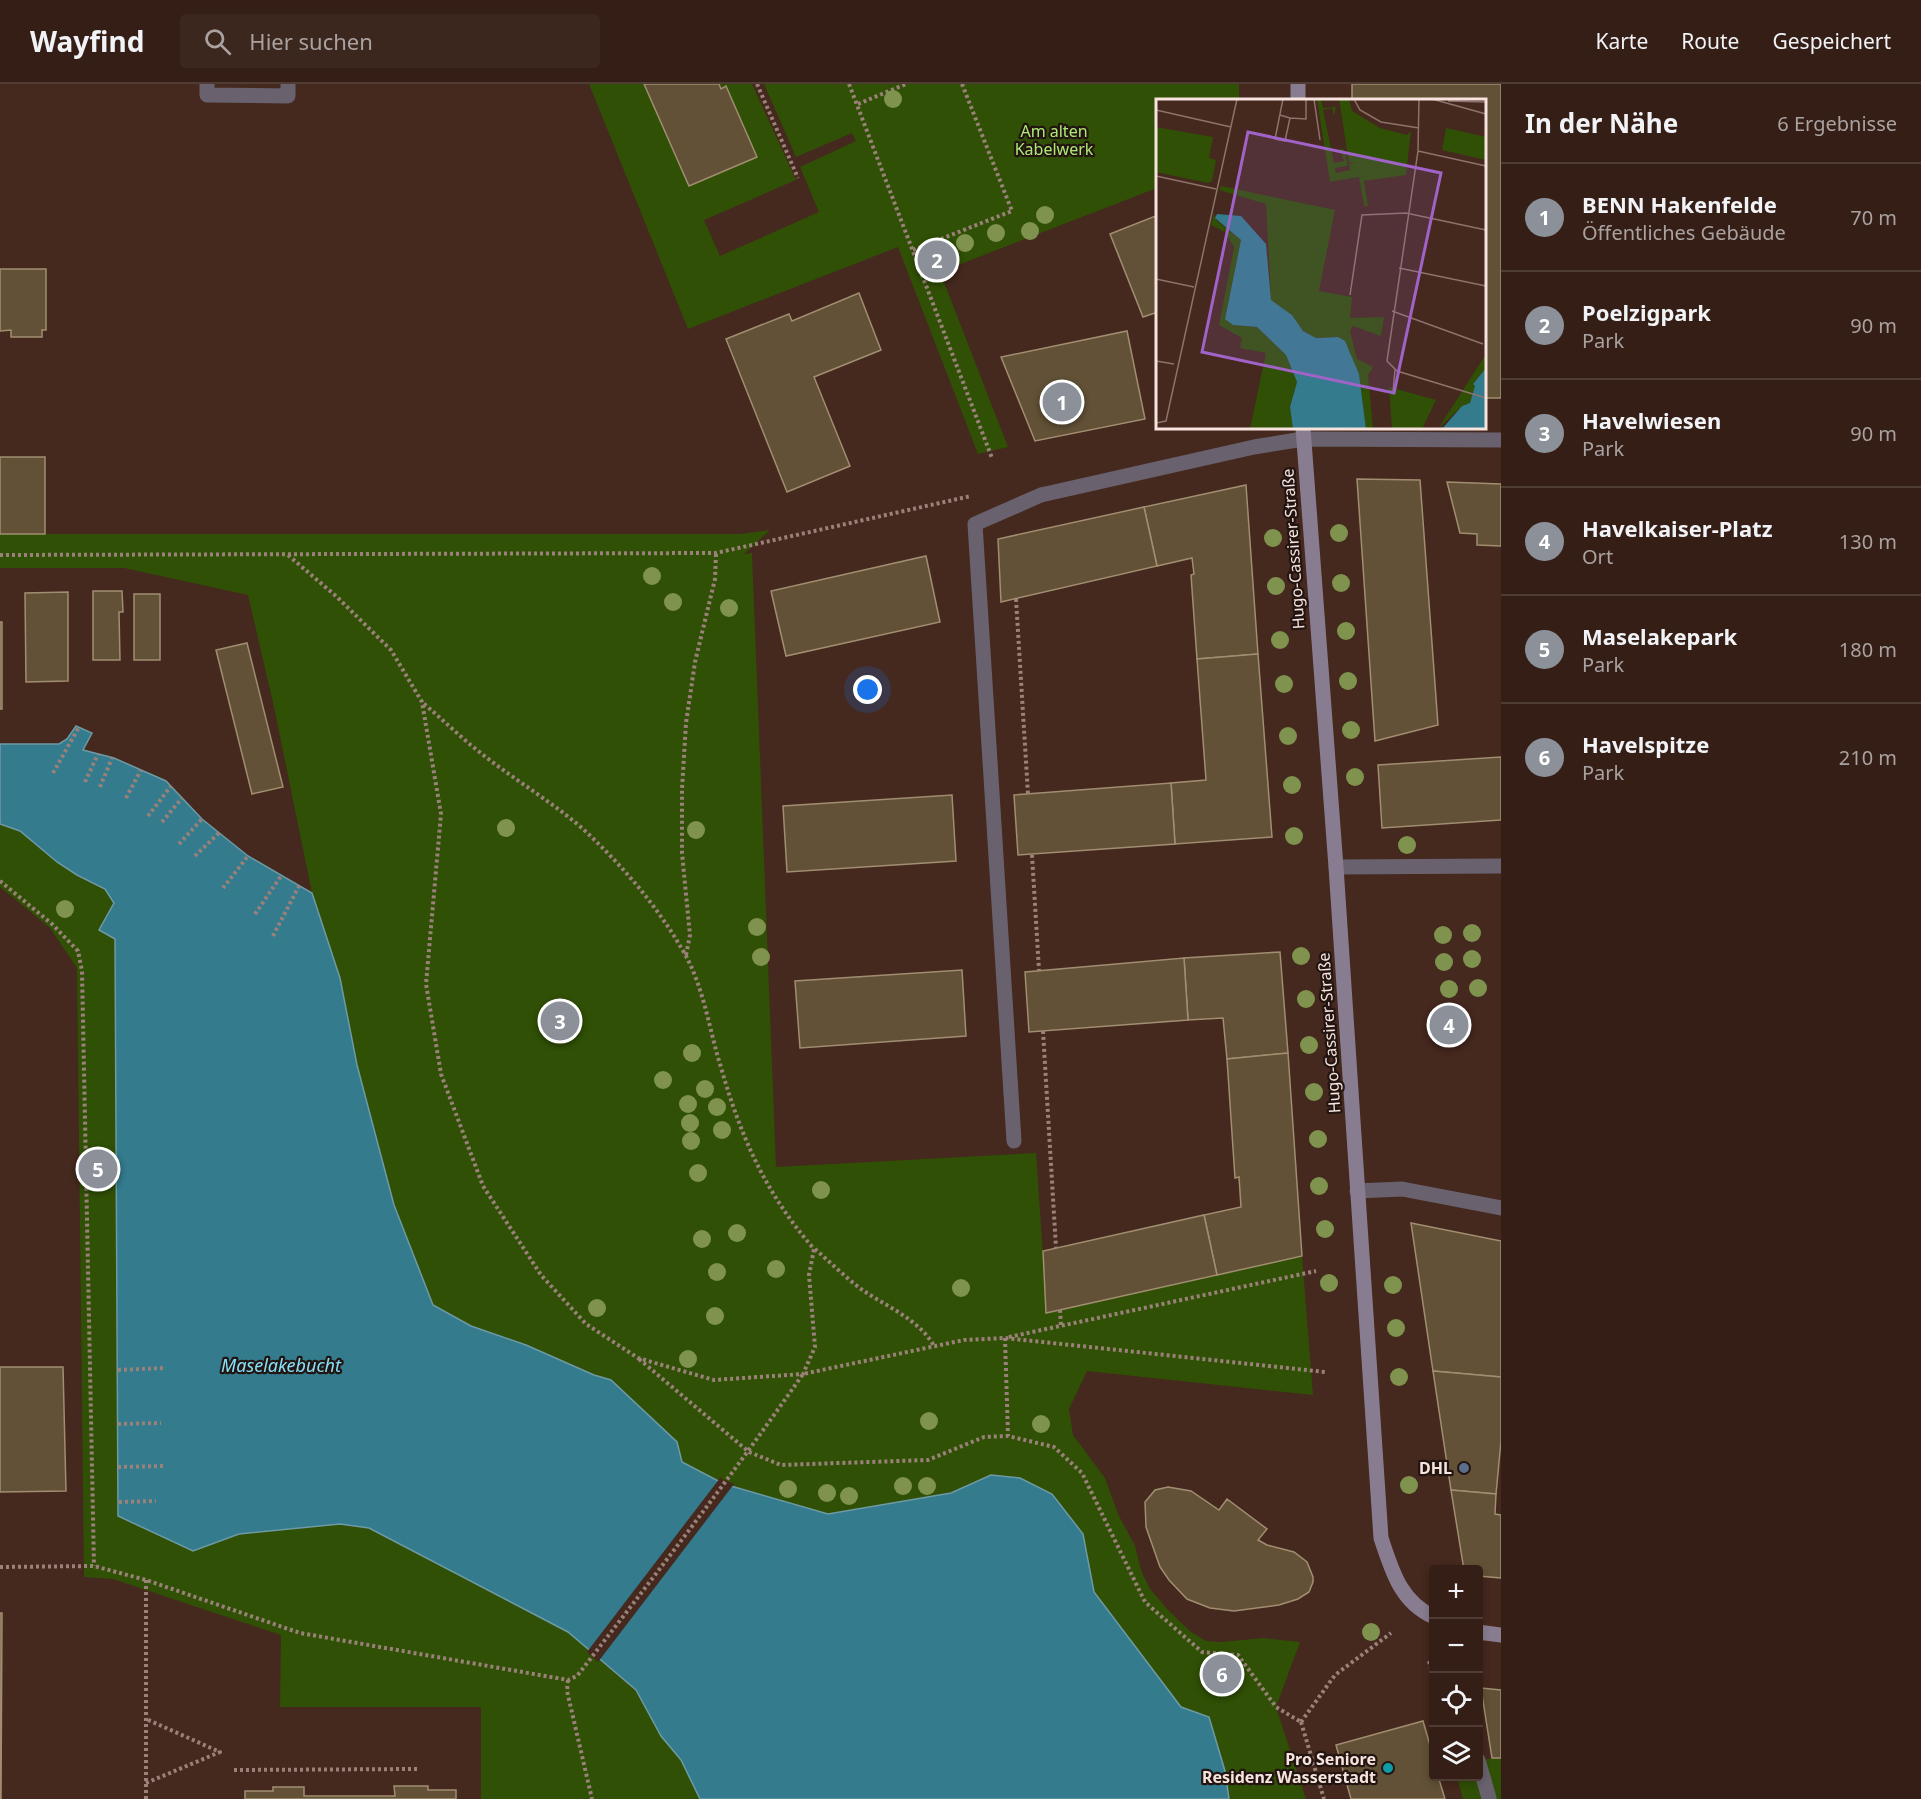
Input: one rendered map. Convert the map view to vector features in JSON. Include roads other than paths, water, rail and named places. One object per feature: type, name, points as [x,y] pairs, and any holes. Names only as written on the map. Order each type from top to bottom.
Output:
[{"type":"street","points":[[207,84],[207,95],[288,96],[288,84]]},
{"type":"street","points":[[1014,1141],[975,524],[1041,495],[1254,447],[1303,433],[1501,440]]},
{"type":"street","name":"Hugo-Cassirer-Straße","points":[[1303,433],[1336,867],[1381,1538],[1405,1596],[1420,1612],[1429,1615]]},
{"type":"street","points":[[1336,867],[1501,866]]},
{"type":"street","points":[[1357,1191],[1402,1189],[1501,1208]]},
{"type":"street","points":[[1483,1633],[1501,1635]]},
{"type":"street","points":[[1483,1775],[1489,1798]]},
{"type":"water","name":"Maselakebucht","points":[[76,726],[92,733],[83,750],[114,758],[166,781],[202,819],[248,856],[312,893],[340,978],[357,1065],[394,1205],[433,1305],[471,1326],[526,1345],[594,1375],[611,1380],[677,1442],[682,1462],[724,1484],[828,1514],[951,1493],[991,1475],[1020,1478],[1052,1494],[1083,1534],[1094,1592],[1181,1707],[1209,1717],[1225,1771],[1229,1799],[700,1799],[681,1760],[661,1736],[636,1690],[568,1632],[369,1528],[340,1524],[239,1534],[193,1551],[118,1516],[115,939],[99,930],[114,903],[105,889],[57,862],[20,831],[0,824],[0,744],[59,744],[67,739]]},
{"type":"place","name":"Poelzigpark","points":[[937,260]]},
{"type":"place","name":"BENN Hakenfelde","points":[[1062,402]]},
{"type":"place","name":"Havelwiesen","points":[[560,1021]]},
{"type":"place","name":"Havelkaiser-Platz","points":[[1449,1025]]},
{"type":"place","name":"Maselakepark","points":[[98,1169]]},
{"type":"place","name":"DHL","points":[[1464,1468]]},
{"type":"place","name":"Havelspitze","points":[[1222,1674]]},
{"type":"place","name":"Pro Seniore Residenz Wasserstadt","points":[[1388,1768]]},
{"type":"park label","name":"Am alten Kabelwerk","points":[[1054,140]]}]
